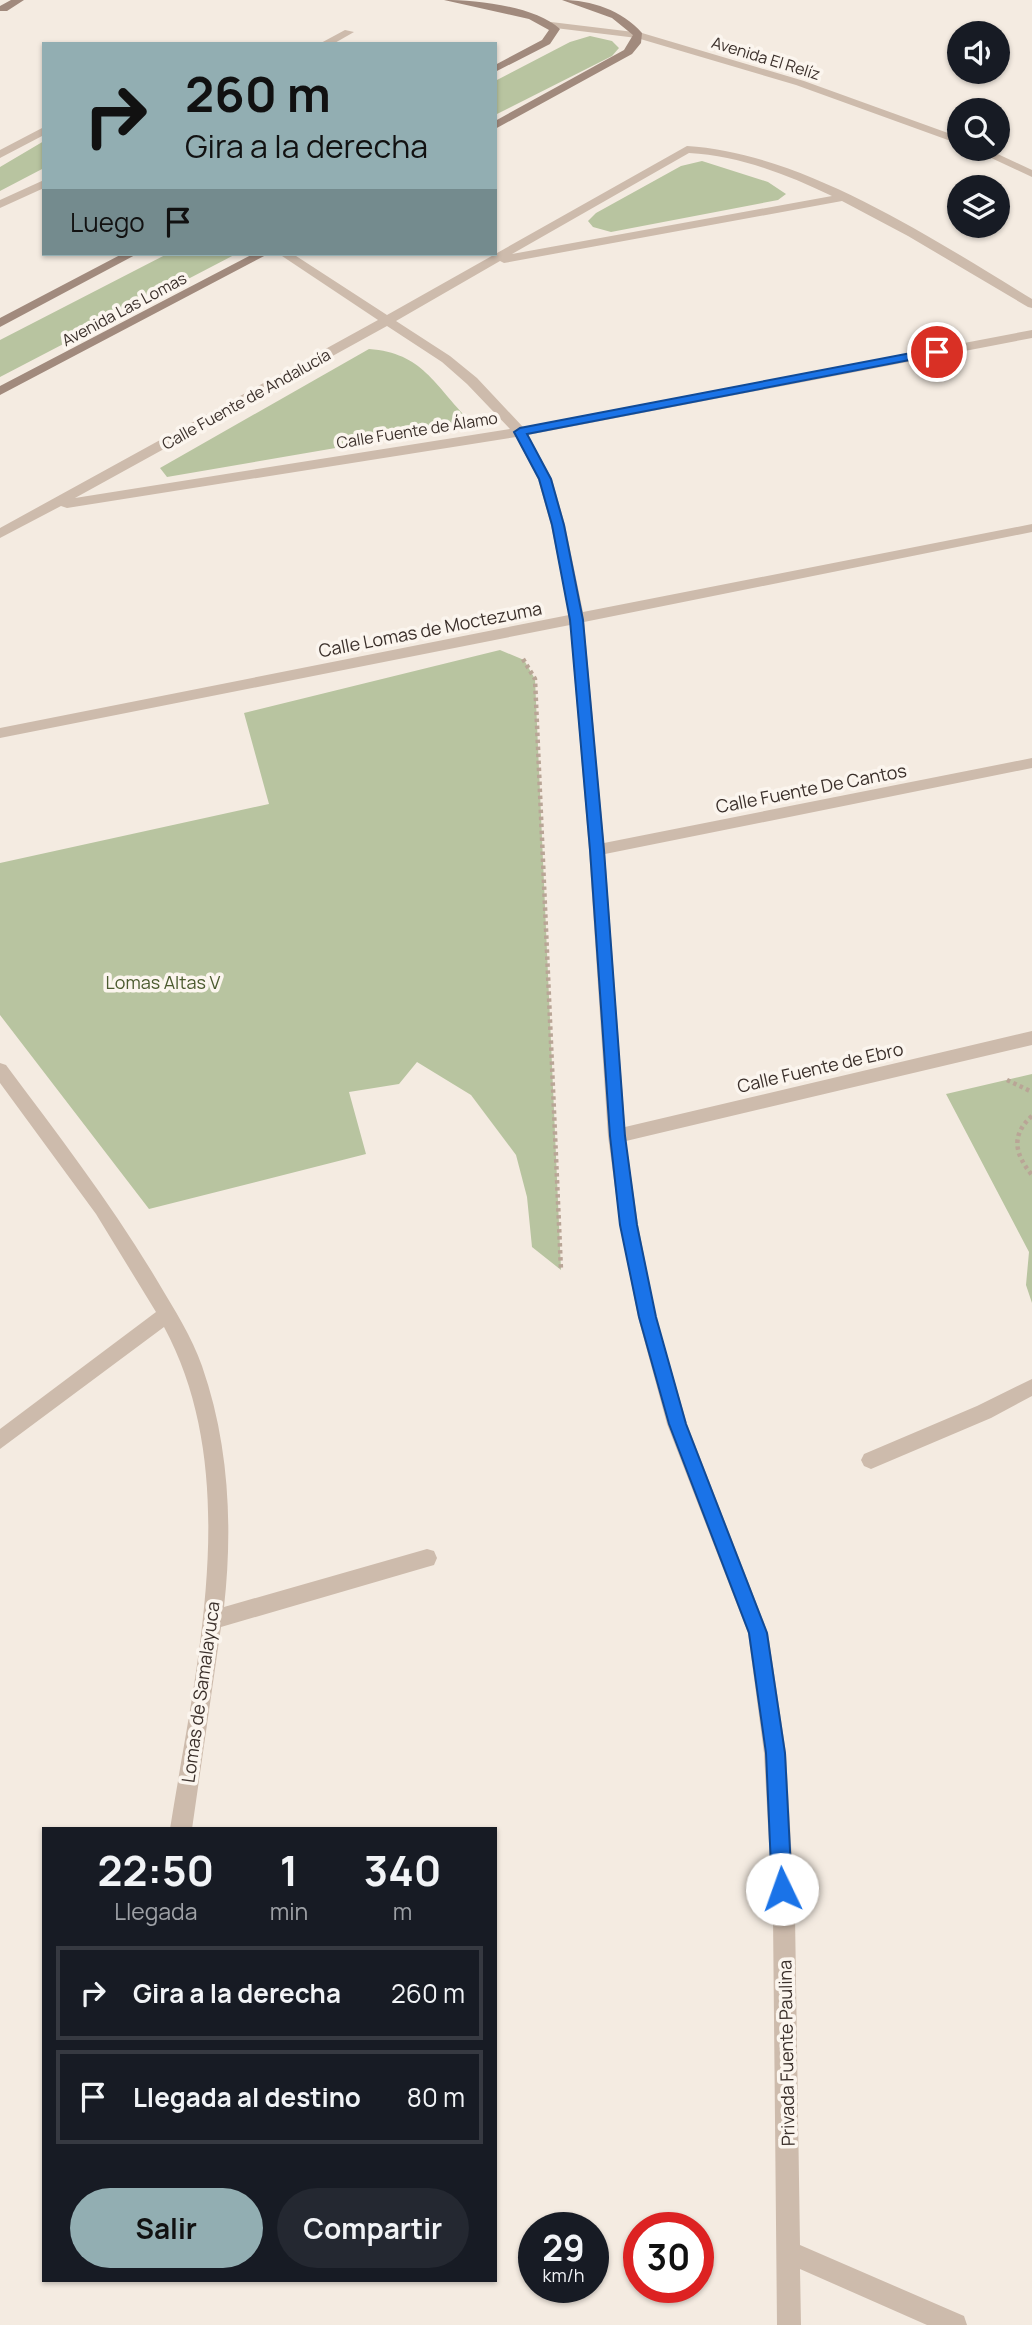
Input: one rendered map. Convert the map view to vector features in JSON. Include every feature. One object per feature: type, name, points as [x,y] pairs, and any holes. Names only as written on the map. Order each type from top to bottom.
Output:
[{"type":"main road","points":[[2,10],[13,0]]},
{"type":"main road","points":[[2,10],[19,0]]},
{"type":"main road","points":[[449,0],[532,16],[551,25],[555,32],[546,42],[497,68]]},
{"type":"main road","name":"Avenida El Relíz","points":[[568,0],[619,18],[638,35]]},
{"type":"main road","points":[[497,125],[628,52],[636,43],[638,35]]},
{"type":"main road","points":[[0,323],[127,256]]},
{"type":"main road","name":"Avenida Las Lomas","points":[[0,391],[258,256]]},
{"type":"street","points":[[551,25],[638,35]]},
{"type":"street","points":[[328,42],[349,32]]},
{"type":"street","name":"Avenida El Relíz","points":[[638,35],[800,83],[947,137]]},
{"type":"street","points":[[0,155],[42,131]]},
{"type":"street","name":"Calle Fuente de Andalucía","points":[[0,534],[388,320],[687,149],[710,148],[745,157],[842,198],[963,261],[1032,304]]},
{"type":"street","points":[[1004,161],[1032,174]]},
{"type":"street","points":[[0,204],[42,184]]},
{"type":"street","name":"Calle Fuente de Andalucía","points":[[491,261],[842,198]]},
{"type":"street","name":"Privada Fuente Paulina","points":[[288,256],[454,366],[520,432],[545,479],[558,525],[577,620],[597,850],[617,1136],[629,1225],[644,1304],[673,1411],[758,1633],[775,1753],[784,1916],[789,2325]]},
{"type":"street","name":"Calle Fuente de Álamo","points":[[53,506],[520,432],[1032,334]]},
{"type":"street","name":"Calle Lomas de Moctezuma","points":[[0,733],[1032,528]]},
{"type":"street","name":"Calle Fuente De Cantos","points":[[597,850],[1032,763]]},
{"type":"street","name":"Calle Fuente de Ebro","points":[[617,1136],[1032,1038]]},
{"type":"street","name":"Lomas de Samalayuca","points":[[0,1070],[126,1240],[192,1366],[208,1418],[218,1500],[213,1620],[181,1827]]},
{"type":"street","points":[[0,1440],[167,1314]]},
{"type":"street","points":[[872,1460],[984,1412],[1032,1387]]},
{"type":"street","points":[[213,1620],[427,1558]]},
{"type":"street","points":[[789,2252],[955,2325]]},
{"type":"path","points":[[512,655],[524,660],[535,679],[561,1270]]},
{"type":"path","points":[[1019,1077],[1006,1080],[1032,1092]]},
{"type":"path","points":[[1032,1116],[1020,1127],[1016,1136],[1024,1165],[1032,1175]]},
{"type":"green space","points":[[590,36],[612,41],[619,48],[612,56],[497,114],[497,80],[570,42]]},
{"type":"green space","points":[[42,142],[42,169],[0,191],[0,167]]},
{"type":"green space","points":[[702,161],[768,182],[786,194],[778,200],[611,232],[593,227],[588,221],[596,213],[681,166]]},
{"type":"green space","points":[[163,256],[232,256],[0,377],[0,340]]},
{"type":"green space","points":[[369,349],[387,352],[415,364],[469,420],[458,427],[167,477],[160,468]]},
{"type":"green space","name":"Lomas Altas V","points":[[500,650],[524,660],[535,679],[561,1270],[532,1247],[527,1197],[516,1155],[471,1095],[417,1062],[399,1084],[349,1092],[366,1154],[149,1209],[0,1015],[0,863],[269,804],[244,713]]},
{"type":"green space","points":[[1032,1074],[1032,1303],[1026,1285],[1029,1252],[946,1094]]},
{"type":"route","points":[[782,1889],[775,1753],[758,1633],[677,1424],[647,1317],[629,1225],[617,1136],[597,850],[577,620],[558,525],[545,479],[520,432],[937,352]]}]
